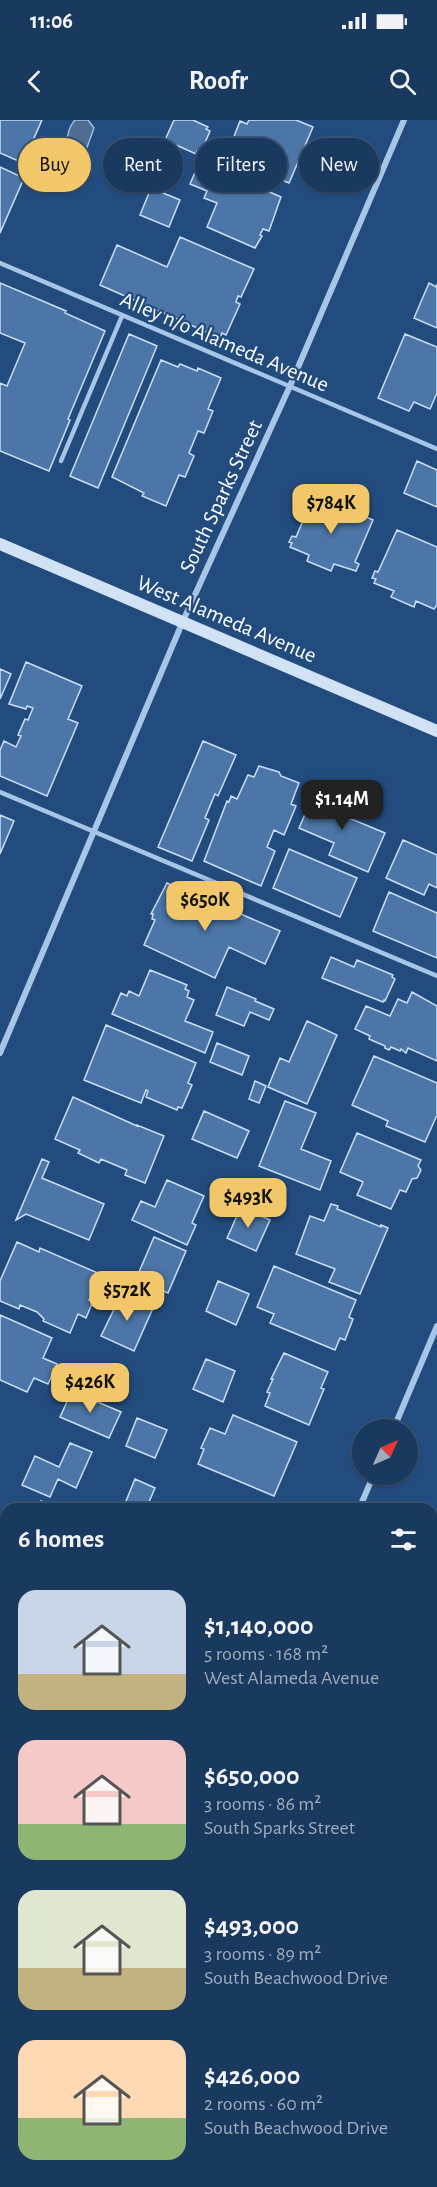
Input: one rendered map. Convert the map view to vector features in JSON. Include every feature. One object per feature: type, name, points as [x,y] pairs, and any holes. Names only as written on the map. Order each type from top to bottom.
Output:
[{"type":"main road","name":"West Alameda Avenue","points":[[0,544],[437,731]]},
{"type":"street","name":"South Sparks Street","points":[[0,1053],[92,831],[183,621],[290,386],[404,120]]},
{"type":"street","points":[[398,1419],[437,1326]]},
{"type":"street","points":[[362,1503],[369,1485]]},
{"type":"lane","name":"Alley n/o Alameda Avenue","points":[[0,263],[437,449]]},
{"type":"lane","points":[[62,461],[122,316]]},
{"type":"lane","points":[[0,792],[437,976]]},
{"type":"water","points":[[75,120],[88,120],[94,128],[90,138],[67,138]]},
{"type":"building","points":[[0,120],[42,120],[34,138],[18,138],[18,161],[0,153]]},
{"type":"building","points":[[174,120],[193,120],[208,127],[206,129],[210,131],[207,138],[195,138],[195,154],[183,148],[183,138],[166,138]]},
{"type":"building","points":[[249,120],[296,120],[313,127],[308,138],[299,138],[299,160],[289,183],[287,182],[287,138],[233,138],[240,121],[247,124]]},
{"type":"building","points":[[0,167],[18,175],[18,192],[0,233]]},
{"type":"building","points":[[195,172],[195,186],[190,184]]},
{"type":"building","points":[[149,192],[161,192],[180,200],[169,227],[140,215]]},
{"type":"building","points":[[207,192],[270,192],[281,197],[269,231],[263,229],[255,248],[207,227],[217,203],[204,198]]},
{"type":"building","points":[[180,237],[254,269],[241,297],[238,296],[236,302],[240,304],[226,335],[222,333],[220,338],[100,285],[117,245],[167,267]]},
{"type":"building","points":[[0,283],[66,311],[65,313],[105,331],[49,471],[0,451],[0,383],[7,386],[25,343],[0,333]]},
{"type":"building","points":[[429,283],[436,287],[437,284],[437,328],[414,318]]},
{"type":"building","points":[[129,334],[157,346],[98,488],[70,476]]},
{"type":"building","points":[[405,334],[437,347],[437,393],[430,409],[414,402],[409,411],[378,398]]},
{"type":"building","points":[[161,360],[178,367],[180,364],[197,371],[198,368],[221,378],[208,409],[213,411],[204,433],[198,431],[189,453],[194,456],[185,477],[179,475],[166,506],[142,496],[144,493],[112,477]]},
{"type":"building","points":[[417,461],[437,470],[437,507],[404,493]]},
{"type":"building","points":[[314,495],[373,520],[355,562],[359,564],[356,571],[334,564],[331,571],[307,561],[309,555],[290,547],[292,543],[289,542],[292,536],[296,537]]},
{"type":"building","points":[[397,530],[437,547],[437,605],[434,609],[416,601],[414,607],[391,597],[394,591],[374,583],[376,579],[372,578],[375,571],[378,572]]},
{"type":"building","points":[[26,662],[82,686],[68,719],[78,723],[47,796],[0,776],[0,750],[4,741],[16,747],[21,736],[18,735],[33,708],[27,706],[26,709],[9,704]]},
{"type":"building","points":[[0,669],[11,674],[0,699]]},
{"type":"building","points":[[203,741],[236,755],[218,796],[215,794],[205,818],[209,820],[192,861],[158,847]]},
{"type":"building","points":[[259,766],[279,772],[281,776],[299,783],[291,804],[296,806],[284,835],[274,830],[267,847],[275,851],[261,886],[204,861],[227,801],[229,802],[231,796],[237,799],[248,775],[254,777]]},
{"type":"building","points":[[316,789],[354,805],[349,818],[385,833],[368,872],[329,855],[334,843],[299,828]]},
{"type":"building","points":[[0,815],[14,821],[0,854]]},
{"type":"building","points":[[403,840],[437,855],[437,888],[429,884],[424,895],[386,878]]},
{"type":"building","points":[[289,849],[357,878],[340,917],[273,888]]},
{"type":"building","points":[[167,883],[234,915],[236,912],[280,931],[265,964],[229,947],[215,978],[144,945],[155,920],[152,919],[153,914],[151,914]]},
{"type":"building","points":[[389,892],[437,913],[437,958],[373,931]]},
{"type":"building","points":[[331,957],[354,967],[357,960],[393,975],[395,979],[385,1001],[322,978]]},
{"type":"building","points":[[150,970],[187,985],[185,989],[189,991],[187,997],[194,1000],[185,1021],[213,1032],[205,1053],[112,1014],[121,993],[127,996],[129,991],[139,996]]},
{"type":"building","points":[[227,987],[274,1009],[269,1020],[250,1012],[244,1026],[216,1015]]},
{"type":"building","points":[[412,992],[437,1006],[437,1061],[408,1048],[406,1053],[401,1049],[400,1051],[391,1047],[389,1050],[369,1039],[370,1036],[355,1029],[366,1006],[390,1016],[398,999],[407,1003]]},
{"type":"building","points":[[307,1021],[337,1035],[307,1104],[268,1087],[280,1058],[289,1062]]},
{"type":"building","points":[[106,1025],[196,1063],[188,1083],[192,1085],[182,1108],[178,1107],[177,1110],[146,1097],[148,1091],[146,1090],[141,1103],[84,1080]]},
{"type":"building","points":[[217,1043],[249,1056],[242,1075],[210,1062]]},
{"type":"building","points":[[374,1056],[437,1083],[437,1115],[425,1142],[386,1126],[388,1121],[352,1105]]},
{"type":"building","points":[[255,1081],[266,1086],[259,1103],[249,1099]]},
{"type":"building","points":[[73,1097],[164,1136],[145,1183],[125,1175],[127,1170],[101,1159],[99,1163],[78,1153],[80,1150],[55,1139]]},
{"type":"building","points":[[285,1101],[316,1113],[301,1149],[331,1161],[320,1190],[259,1166]]},
{"type":"building","points":[[204,1111],[249,1131],[237,1158],[192,1139]]},
{"type":"building","points":[[357,1133],[421,1160],[418,1166],[421,1170],[417,1178],[412,1179],[406,1192],[400,1190],[391,1209],[357,1195],[363,1182],[340,1172]]},
{"type":"building","points":[[42,1159],[49,1162],[42,1178],[104,1204],[89,1240],[26,1214],[16,1220]]},
{"type":"building","points":[[167,1180],[204,1196],[192,1223],[196,1225],[187,1245],[132,1220],[141,1201],[155,1207]]},
{"type":"building","points":[[331,1204],[338,1206],[337,1209],[388,1228],[360,1294],[329,1282],[335,1269],[296,1254],[310,1216],[324,1221]]},
{"type":"building","points":[[241,1207],[270,1220],[256,1251],[227,1238]]},
{"type":"building","points":[[154,1237],[186,1251],[168,1293],[136,1279]]},
{"type":"building","points":[[17,1242],[39,1252],[40,1248],[100,1274],[89,1300],[93,1301],[86,1318],[78,1314],[70,1333],[43,1321],[44,1319],[37,1312],[20,1305],[19,1309],[0,1301],[0,1281]]},
{"type":"building","points":[[274,1266],[356,1300],[349,1317],[353,1319],[345,1340],[340,1338],[335,1350],[270,1323],[274,1314],[257,1307]]},
{"type":"building","points":[[218,1281],[249,1294],[236,1325],[206,1311]]},
{"type":"building","points":[[122,1293],[153,1308],[134,1351],[101,1336]]},
{"type":"building","points":[[0,1315],[52,1338],[43,1358],[57,1364],[48,1384],[34,1378],[27,1392],[0,1380]]},
{"type":"building","points":[[284,1353],[328,1372],[321,1388],[324,1389],[309,1425],[265,1406],[270,1393],[267,1392],[273,1379],[271,1379]]},
{"type":"building","points":[[206,1359],[235,1371],[223,1402],[193,1389]]},
{"type":"building","points":[[72,1391],[121,1412],[109,1438],[60,1417]]},
{"type":"building","points":[[233,1415],[297,1442],[274,1496],[198,1464],[204,1449],[201,1448],[210,1428],[225,1434]]},
{"type":"building","points":[[137,1418],[167,1430],[155,1458],[126,1446]]},
{"type":"building","points":[[70,1443],[92,1452],[76,1488],[58,1479],[50,1497],[22,1485],[35,1456],[59,1467]]},
{"type":"building","points":[[135,1479],[155,1488],[149,1503],[126,1501]]}]
